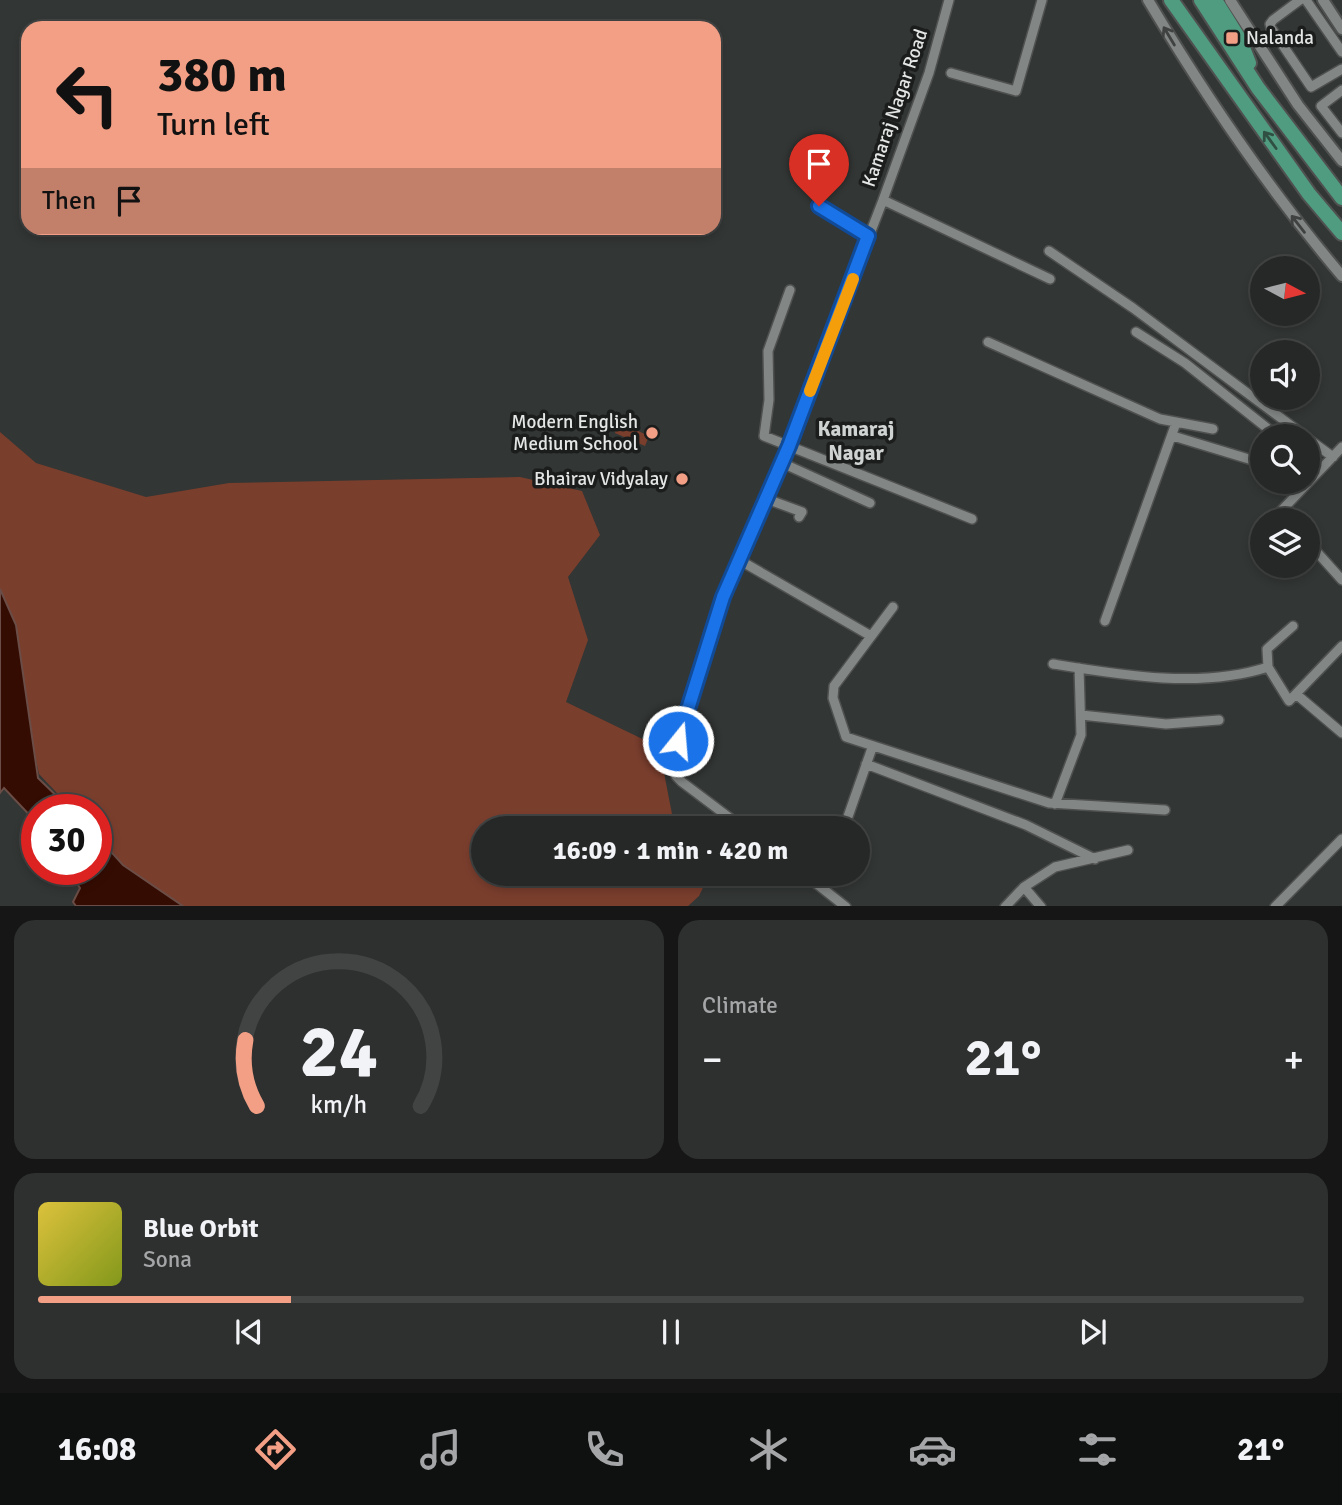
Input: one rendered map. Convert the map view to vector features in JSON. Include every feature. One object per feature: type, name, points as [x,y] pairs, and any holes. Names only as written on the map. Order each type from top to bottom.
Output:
[{"type":"highway","points":[[1171,0],[1302,184],[1342,233]]},
{"type":"highway","points":[[1201,0],[1258,88],[1342,198]]},
{"type":"highway","points":[[1215,0],[1240,40],[1258,88]]},
{"type":"street","name":"Kamaraj Nagar Road","points":[[727,816],[681,782],[672,762],[723,597],[789,446],[883,200],[929,73],[949,0]]},
{"type":"street","points":[[951,73],[1016,91],[1042,0]]},
{"type":"street","points":[[1148,0],[1236,140],[1301,228],[1342,276]]},
{"type":"street","points":[[1230,0],[1298,105],[1342,161]]},
{"type":"street","points":[[1300,0],[1270,24],[1311,87],[1342,69]]},
{"type":"street","points":[[1306,0],[1342,52]]},
{"type":"street","points":[[1323,0],[1342,29]]},
{"type":"street","points":[[1342,90],[1321,106],[1342,133]]},
{"type":"street","points":[[883,200],[1050,279]]},
{"type":"street","points":[[819,206],[868,236]]},
{"type":"street","points":[[1049,251],[1133,308],[1286,424]]},
{"type":"street","points":[[790,290],[768,351],[768,411],[763,432],[767,439],[972,519]]},
{"type":"street","points":[[1136,332],[1185,363],[1262,424]]},
{"type":"street","points":[[988,342],[1160,419],[1213,429]]},
{"type":"street","points":[[1105,621],[1176,423]]},
{"type":"street","points":[[1173,436],[1250,459]]},
{"type":"street","points":[[1320,469],[1342,447]]},
{"type":"street","points":[[1320,448],[1333,457]]},
{"type":"street","points":[[780,462],[870,503]]},
{"type":"street","points":[[1284,508],[1296,494]]},
{"type":"street","points":[[764,498],[802,512],[799,517]]},
{"type":"street","points":[[1320,555],[1342,580]]},
{"type":"street","points":[[741,561],[871,636]]},
{"type":"street","points":[[893,607],[836,681],[832,692],[846,737],[872,748],[879,747],[1055,804],[1165,810]]},
{"type":"street","points":[[1293,625],[1267,649],[1268,667],[1289,701],[1342,646]]},
{"type":"street","points":[[1053,664],[1153,676],[1211,677],[1244,675],[1268,667]]},
{"type":"street","points":[[1055,804],[1080,742],[1079,668]]},
{"type":"street","points":[[1296,694],[1342,733]]},
{"type":"street","points":[[1081,715],[1166,724],[1219,720]]},
{"type":"street","points":[[849,816],[872,748]]},
{"type":"street","points":[[866,764],[1026,825],[1095,859]]},
{"type":"street","points":[[1275,906],[1342,839]]},
{"type":"street","points":[[1004,906],[1024,887],[1055,867],[1128,850]]},
{"type":"street","points":[[820,886],[846,906]]},
{"type":"street","points":[[1024,887],[1041,906]]},
{"type":"shaded area","points":[[619,422],[649,436],[645,446],[615,433]]},
{"type":"shaded area","points":[[0,432],[36,463],[146,497],[229,483],[520,477],[582,491],[600,535],[568,577],[588,640],[566,702],[659,747],[672,814],[675,816],[471,816],[471,886],[704,886],[699,896],[688,906],[183,906],[123,865],[112,853],[112,794],[58,794],[39,774],[7,625],[0,607]]},
{"type":"shaded area","points":[[0,589],[16,625],[38,778],[54,794],[21,794],[21,806],[4,788],[0,793]]},
{"type":"shaded area","points":[[112,853],[123,865],[183,906],[76,906],[73,902],[80,888],[78,885],[112,885]]},
{"type":"slow traffic","points":[[810,391],[853,279]]},
{"type":"place","name":"Nalanda","points":[[1232,38]]},
{"type":"place","name":"Modern English Medium School","points":[[652,433]]},
{"type":"place","name":"Bhairav Vidyalay","points":[[682,479]]},
{"type":"district","name":"Kamaraj Nagar","points":[[856,441]]},
{"type":"route","points":[[678,741],[723,597],[789,446],[868,236],[819,206]]}]
